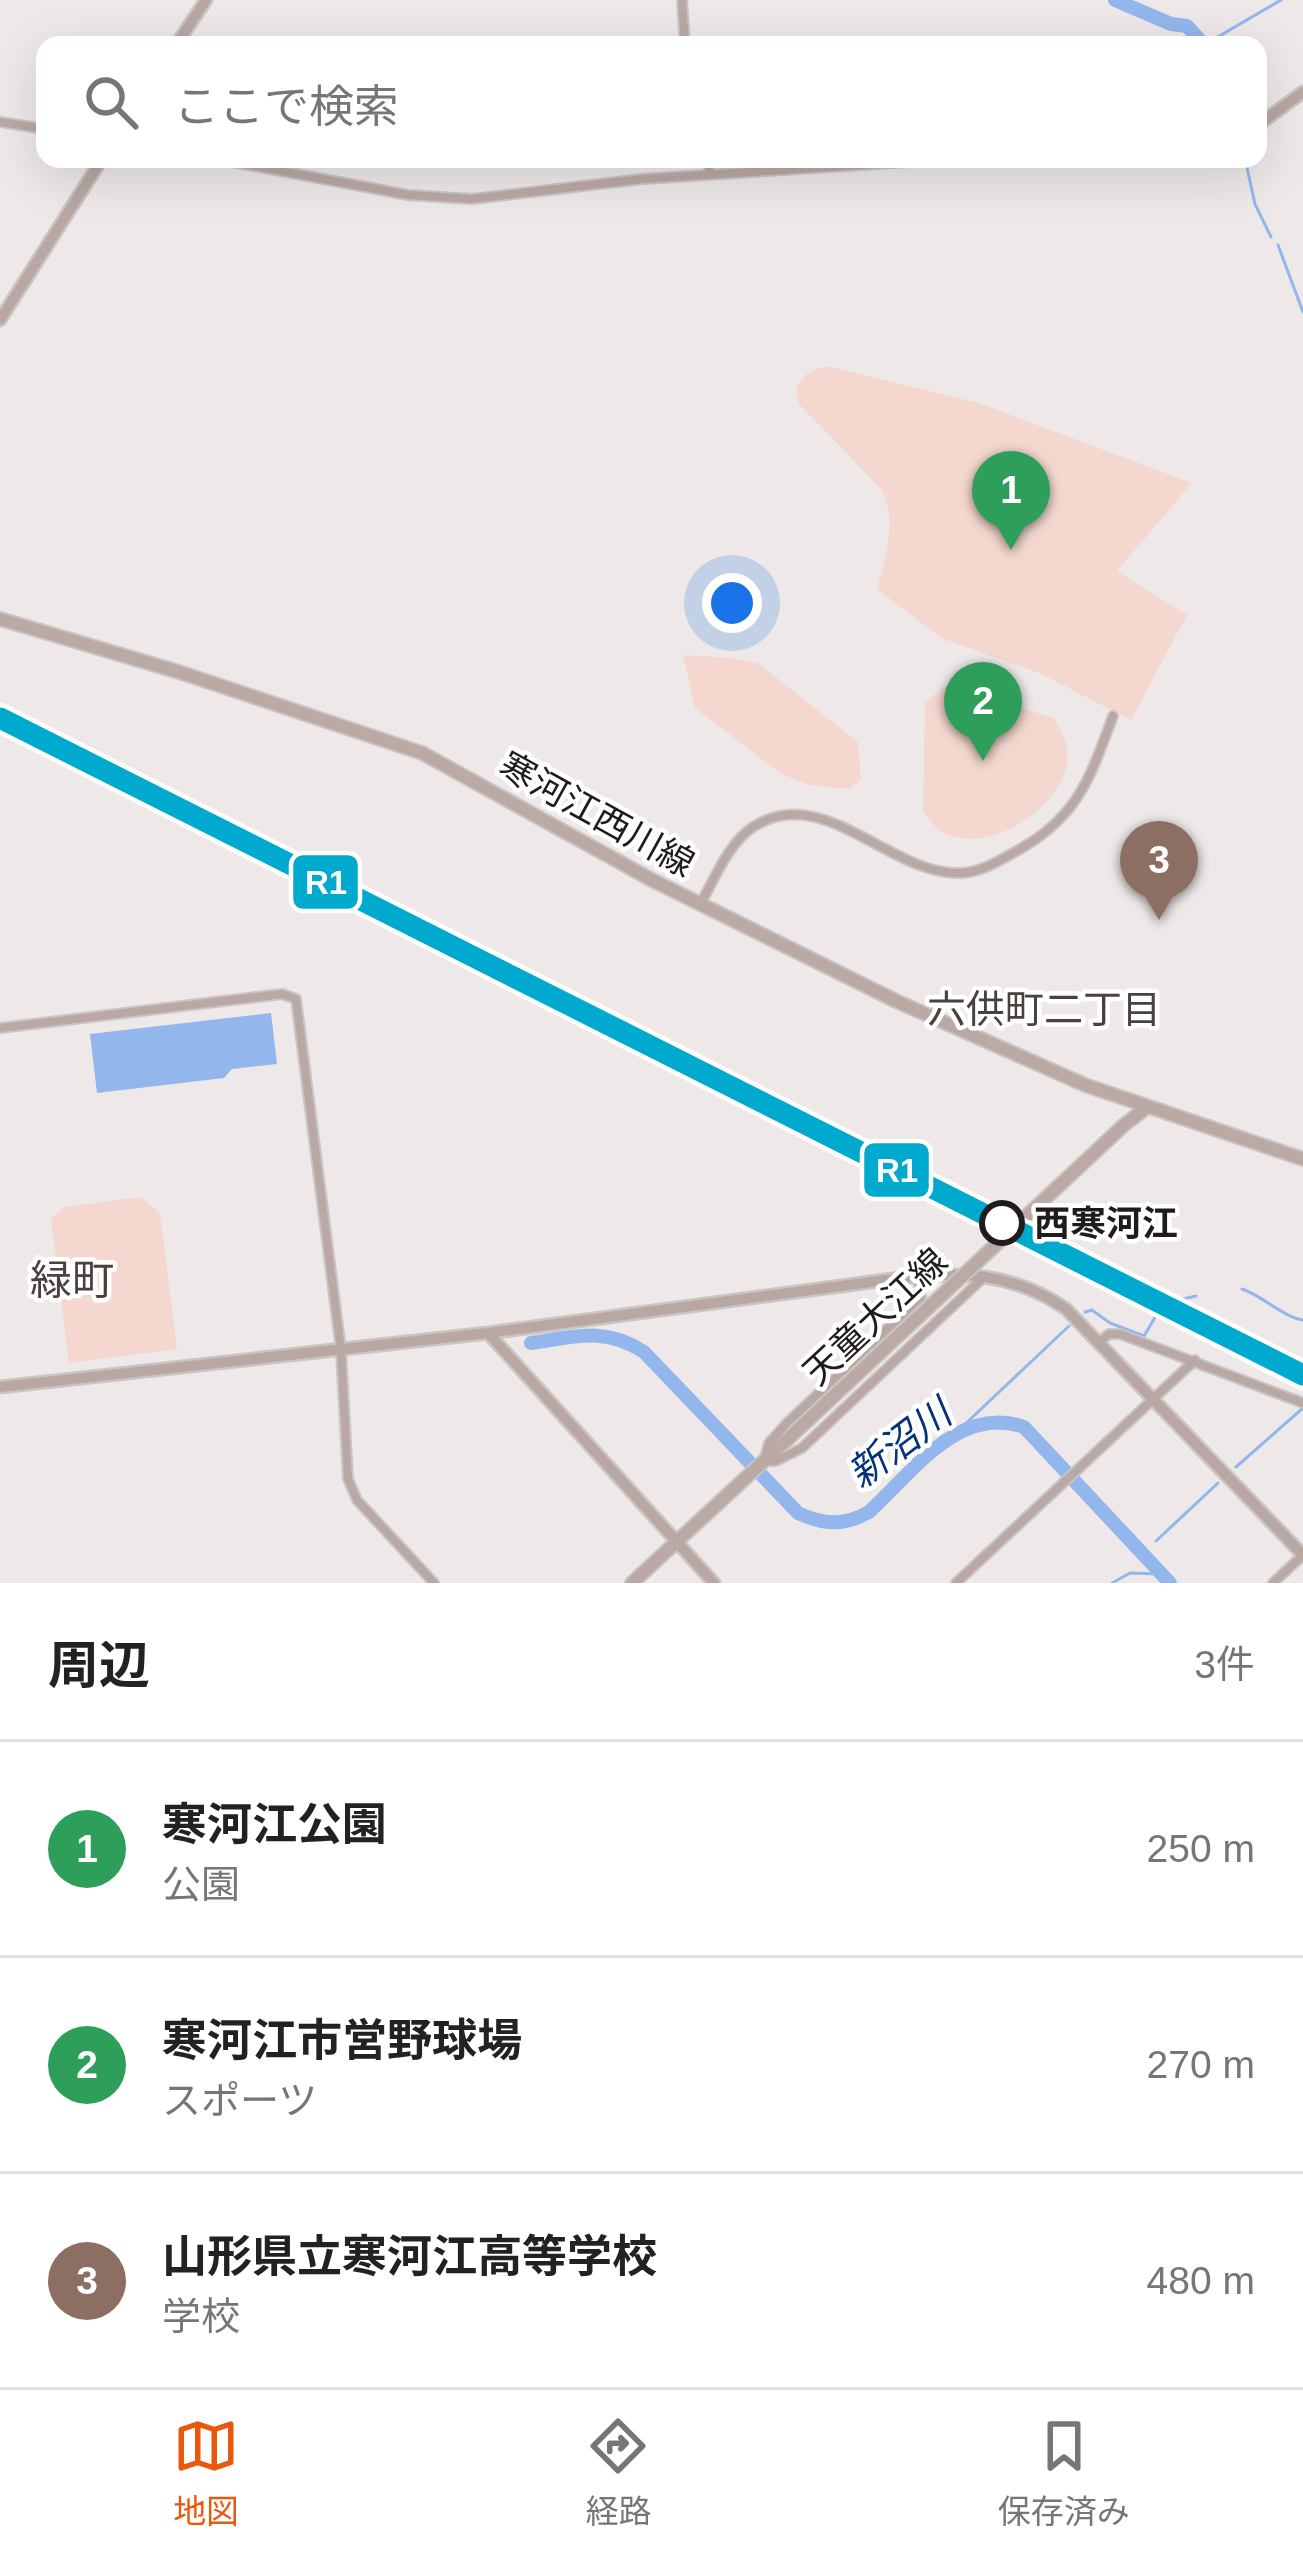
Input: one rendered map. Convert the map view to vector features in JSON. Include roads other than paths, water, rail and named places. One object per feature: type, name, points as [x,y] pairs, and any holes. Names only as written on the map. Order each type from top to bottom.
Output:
[{"type":"main road","name":"寒河江西川線","points":[[0,620],[179,672],[422,753],[701,904],[961,1030],[1146,1108]]},
{"type":"main road","name":"天童大江線","points":[[632,1583],[1146,1108]]},
{"type":"main road","points":[[1146,1108],[1303,1159]]},
{"type":"street","points":[[182,36],[206,0]]},
{"type":"street","points":[[682,0],[684,36]]},
{"type":"street","points":[[1267,118],[1303,92]]},
{"type":"street","points":[[0,122],[36,128]]},
{"type":"street","points":[[0,320],[96,168]]},
{"type":"street","points":[[269,168],[444,198],[512,197],[808,168]]},
{"type":"street","points":[[709,168],[710,174]]},
{"type":"street","points":[[701,904],[743,835],[777,817],[823,820],[934,870],[967,873],[983,868],[1046,834],[1065,818],[1086,784],[1113,716]]},
{"type":"street","points":[[0,1028],[282,994],[296,999],[341,1350],[346,1464],[352,1492],[434,1583]]},
{"type":"street","points":[[0,1388],[488,1333],[918,1276],[986,1275],[1040,1291],[1066,1309],[1303,1555],[1273,1583]]},
{"type":"street","points":[[758,1467],[802,1448],[986,1275]]},
{"type":"street","points":[[758,1467],[769,1443],[788,1422],[921,1297],[918,1276]]},
{"type":"street","points":[[488,1333],[714,1583]]},
{"type":"street","points":[[1099,1342],[1109,1334],[1120,1334],[1303,1402]]},
{"type":"street","points":[[956,1583],[1195,1360]]},
{"type":"water","points":[[271,1013],[277,1064],[232,1069],[224,1078],[97,1093],[90,1034]]},
{"type":"waterway","points":[[1115,0],[1187,26],[1196,36]]},
{"type":"waterway","points":[[1219,36],[1281,0]]},
{"type":"waterway","points":[[1247,168],[1255,204],[1271,237]]},
{"type":"waterway","points":[[1278,245],[1303,312]]},
{"type":"waterway","points":[[1242,1289],[1303,1320]]},
{"type":"waterway","points":[[1170,1302],[1196,1296]]},
{"type":"waterway","points":[[1085,1312],[1092,1310],[1144,1336],[1160,1309]]},
{"type":"waterway","points":[[962,1427],[1069,1326]]},
{"type":"waterway","name":"新沼川","points":[[531,1343],[602,1336],[644,1352],[798,1513],[825,1522],[851,1520],[869,1512],[920,1461],[958,1433],[1000,1422],[1024,1427],[1170,1583]]},
{"type":"waterway","points":[[1236,1467],[1303,1408]]},
{"type":"waterway","points":[[1156,1541],[1218,1483]]},
{"type":"waterway","points":[[1112,1583],[1130,1573],[1162,1574]]},
{"type":"place","name":"寒河江公園","points":[[1011,550]]},
{"type":"place","name":"寒河江市営野球場","points":[[983,761]]},
{"type":"place","name":"山形県立寒河江高等学校","points":[[1159,920]]},
{"type":"place","name":"西寒河江","points":[[1002,1223]]},
{"type":"district","name":"六供町二丁目","points":[[1044,1009]]},
{"type":"district","name":"緑町","points":[[72,1280]]}]
